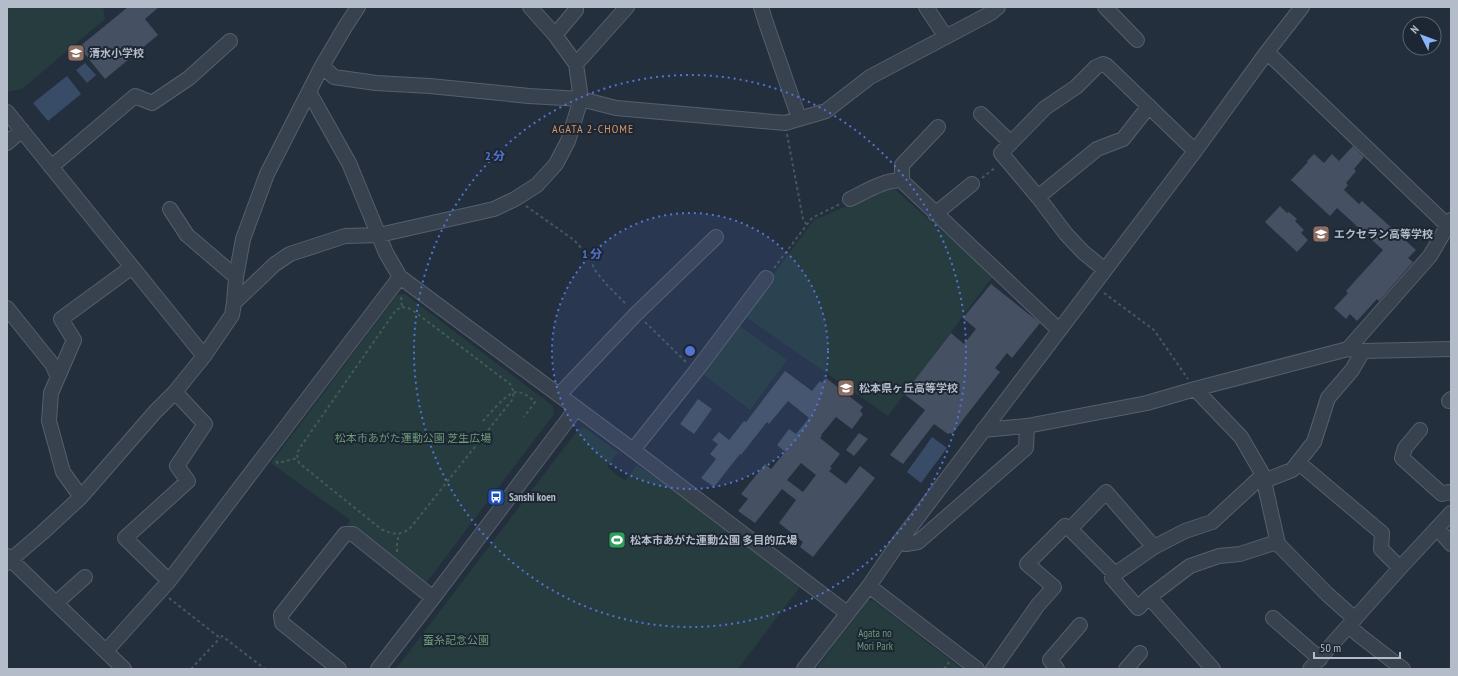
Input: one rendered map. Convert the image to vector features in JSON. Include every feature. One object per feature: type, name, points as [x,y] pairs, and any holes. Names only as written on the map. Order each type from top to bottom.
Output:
[{"type":"street","points":[[120,668],[106,651],[8,560],[81,497],[155,412],[175,392],[204,356],[232,316],[236,277],[243,238],[267,174],[322,66],[344,27],[358,7]]},
{"type":"street","points":[[234,303],[275,264],[290,254],[345,236],[379,235],[494,209],[537,185],[556,164],[568,141],[580,99],[576,64],[555,35],[530,7]]},
{"type":"street","points":[[555,35],[576,10],[576,7]]},
{"type":"street","points":[[576,64],[627,7]]},
{"type":"street","points":[[761,7],[799,118]]},
{"type":"street","points":[[926,7],[946,37]]},
{"type":"street","points":[[322,66],[334,77],[376,83],[430,86],[529,96],[580,99],[616,108],[784,123],[826,111],[870,77],[991,13],[998,7]]},
{"type":"street","points":[[804,669],[869,586],[899,542],[1302,7]]},
{"type":"street","points":[[1101,9],[1137,40]]},
{"type":"street","points":[[51,167],[135,96],[152,103],[189,78],[230,41]]},
{"type":"street","points":[[1267,52],[1449,223],[1430,256],[1348,349]]},
{"type":"street","points":[[1105,270],[1082,252],[1066,234],[1038,196],[1001,153],[1045,108],[1076,87],[1100,64],[1107,66],[1195,151]]},
{"type":"street","points":[[309,92],[349,163],[393,267],[400,277],[560,395],[847,613]]},
{"type":"street","points":[[1038,196],[1097,149],[1123,139],[1149,106]]},
{"type":"street","points":[[7,112],[204,356]]},
{"type":"street","points":[[981,114],[1011,143]]},
{"type":"street","points":[[902,181],[902,165],[938,127]]},
{"type":"street","points":[[7,143],[22,130]]},
{"type":"street","points":[[850,199],[896,179],[902,181],[935,214],[1059,330]]},
{"type":"street","points":[[935,214],[972,184]]},
{"type":"street","points":[[170,208],[187,235],[236,277]]},
{"type":"street","points":[[560,395],[636,314],[716,237]]},
{"type":"street","points":[[81,497],[64,472],[49,421],[51,393],[74,340],[61,318],[132,267]]},
{"type":"street","points":[[106,651],[169,581],[400,277]]},
{"type":"street","points":[[633,450],[696,371],[766,278]]},
{"type":"street","points":[[7,308],[52,364],[58,377]]},
{"type":"street","points":[[983,430],[1027,426],[1147,403],[1194,388],[1348,349],[1363,351],[1451,349]]},
{"type":"street","points":[[1277,542],[1240,554],[1219,556],[1190,566],[1149,597],[1138,608],[1112,578],[1115,574],[1154,547],[1185,531],[1212,522],[1264,478],[1292,470],[1314,442],[1328,398],[1352,370],[1363,351]]},
{"type":"street","points":[[1194,388],[1241,437],[1264,478],[1278,544],[1352,622],[1359,635],[1403,669]]},
{"type":"street","points":[[169,581],[125,538],[188,481],[177,466],[205,424],[175,392]]},
{"type":"street","points":[[378,669],[576,408]]},
{"type":"street","points":[[899,542],[906,544],[918,542],[1026,448],[1027,426]]},
{"type":"street","points":[[1420,430],[1405,448],[1402,458],[1442,494],[1448,492],[1451,493]]},
{"type":"street","points":[[1298,463],[1382,533],[1381,549],[1400,568]]},
{"type":"street","points":[[1070,529],[1106,492],[1154,547]]},
{"type":"street","points":[[1273,618],[1315,664],[1451,513]]},
{"type":"street","points":[[993,669],[1038,605],[1054,587],[1027,564],[1065,526],[1070,529],[1115,574]]},
{"type":"street","points":[[1437,528],[1451,544]]},
{"type":"street","points":[[339,669],[282,623],[281,615],[345,534],[353,534],[433,598]]},
{"type":"street","points":[[56,603],[85,577]]},
{"type":"street","points":[[869,586],[977,669]]},
{"type":"street","points":[[1149,597],[1213,669]]},
{"type":"street","points":[[1058,669],[1050,660],[1080,625]]},
{"type":"street","points":[[1126,669],[1140,653]]},
{"type":"path","points":[[784,123],[803,219],[806,224]]},
{"type":"path","points":[[972,184],[976,183],[1006,158]]},
{"type":"path","points":[[515,198],[574,240],[591,259],[594,269],[607,285],[696,371]]},
{"type":"path","points":[[766,278],[812,218],[850,199]]},
{"type":"path","points":[[1093,285],[1154,330],[1194,388]]},
{"type":"path","points":[[401,294],[402,307]]},
{"type":"path","points":[[402,307],[411,309],[510,384],[514,392],[512,400],[408,531],[399,534],[389,533],[381,529],[299,463],[297,455],[299,449],[396,310],[402,307]]},
{"type":"path","points":[[483,421],[508,395],[514,392],[521,392],[535,402],[524,417]]},
{"type":"path","points":[[278,463],[298,458]]},
{"type":"path","points":[[399,534],[396,549],[399,556]]},
{"type":"path","points":[[166,597],[220,638],[222,636],[264,669]]},
{"type":"path","points":[[191,669],[220,638]]},
{"type":"green space","points":[[7,7],[103,7],[105,19],[22,89],[7,92]]},
{"type":"green space","points":[[892,187],[993,276],[888,416],[743,315],[814,220]]},
{"type":"green space","name":"松本市あがた運動公園 芝生広場","points":[[399,294],[405,294],[553,406],[554,414],[423,587],[347,524],[350,520],[271,463]]},
{"type":"green space","points":[[737,324],[787,360],[750,410],[701,373]]},
{"type":"green space","name":"松本市あがた運動公園 多目的広場","points":[[585,428],[618,452],[607,467],[625,481],[637,465],[668,486],[800,587],[738,669],[396,669],[570,440],[579,429]]},
{"type":"green space","name":"Agata no Mori Park","points":[[868,600],[874,601],[962,669],[816,669]]},
{"type":"water","points":[[85,63],[96,75],[87,83],[76,70]]},
{"type":"water","points":[[67,76],[81,94],[48,121],[33,103]]},
{"type":"water","points":[[932,437],[947,448],[921,483],[907,472]]},
{"type":"building","points":[[128,7],[159,7],[145,19],[158,35],[105,79],[79,47]]},
{"type":"building","points":[[1353,146],[1364,157],[1354,169],[1356,171],[1346,183],[1348,185],[1344,190],[1359,204],[1362,201],[1416,250],[1408,258],[1413,262],[1379,301],[1377,299],[1357,321],[1350,314],[1346,319],[1334,308],[1348,293],[1346,291],[1383,250],[1337,208],[1330,216],[1291,180],[1314,154],[1324,163],[1332,154],[1339,161]]},
{"type":"building","points":[[1280,206],[1287,213],[1289,212],[1297,219],[1295,221],[1304,230],[1301,233],[1308,240],[1297,252],[1265,222]]},
{"type":"building","points":[[991,284],[1040,323],[1012,358],[1007,353],[995,368],[1000,372],[952,434],[948,434],[934,424],[903,464],[890,455],[925,410],[904,394],[951,333],[964,344],[976,329],[963,318]]},
{"type":"building","points":[[785,371],[812,391],[820,381],[822,383],[826,378],[863,407],[860,411],[863,414],[852,429],[836,417],[820,438],[840,454],[830,467],[832,468],[829,471],[846,484],[860,466],[875,478],[813,557],[800,547],[803,542],[779,523],[796,500],[782,489],[755,523],[738,511],[748,499],[741,494],[765,464],[771,469],[785,452],[777,445],[789,429],[796,434],[809,418],[788,401],[769,424],[767,422],[714,487],[701,478],[716,459],[710,454],[718,444],[712,440],[719,432],[729,440],[744,421],[746,422]],"holes":[[[801,463],[816,475],[803,492],[787,480]]]},
{"type":"building","points":[[698,399],[712,409],[694,434],[680,424]]},
{"type":"building","points":[[859,433],[868,439],[854,456],[846,450]]},
{"type":"place","name":"清水小学校","points":[[76,53]]},
{"type":"place","name":"エクセラン高等学校","points":[[1321,234]]},
{"type":"place","name":"松本県ヶ丘高等学校","points":[[846,388]]},
{"type":"place","name":"Sanshi koen","points":[[496,497]]},
{"type":"place","name":"松本市あがた運動公園 多目的広場","points":[[617,540]]},
{"type":"district","name":"AGATA 2-CHOME","points":[[593,128]]},
{"type":"park label","name":"蚕糸記念公園","points":[[456,640]]}]
